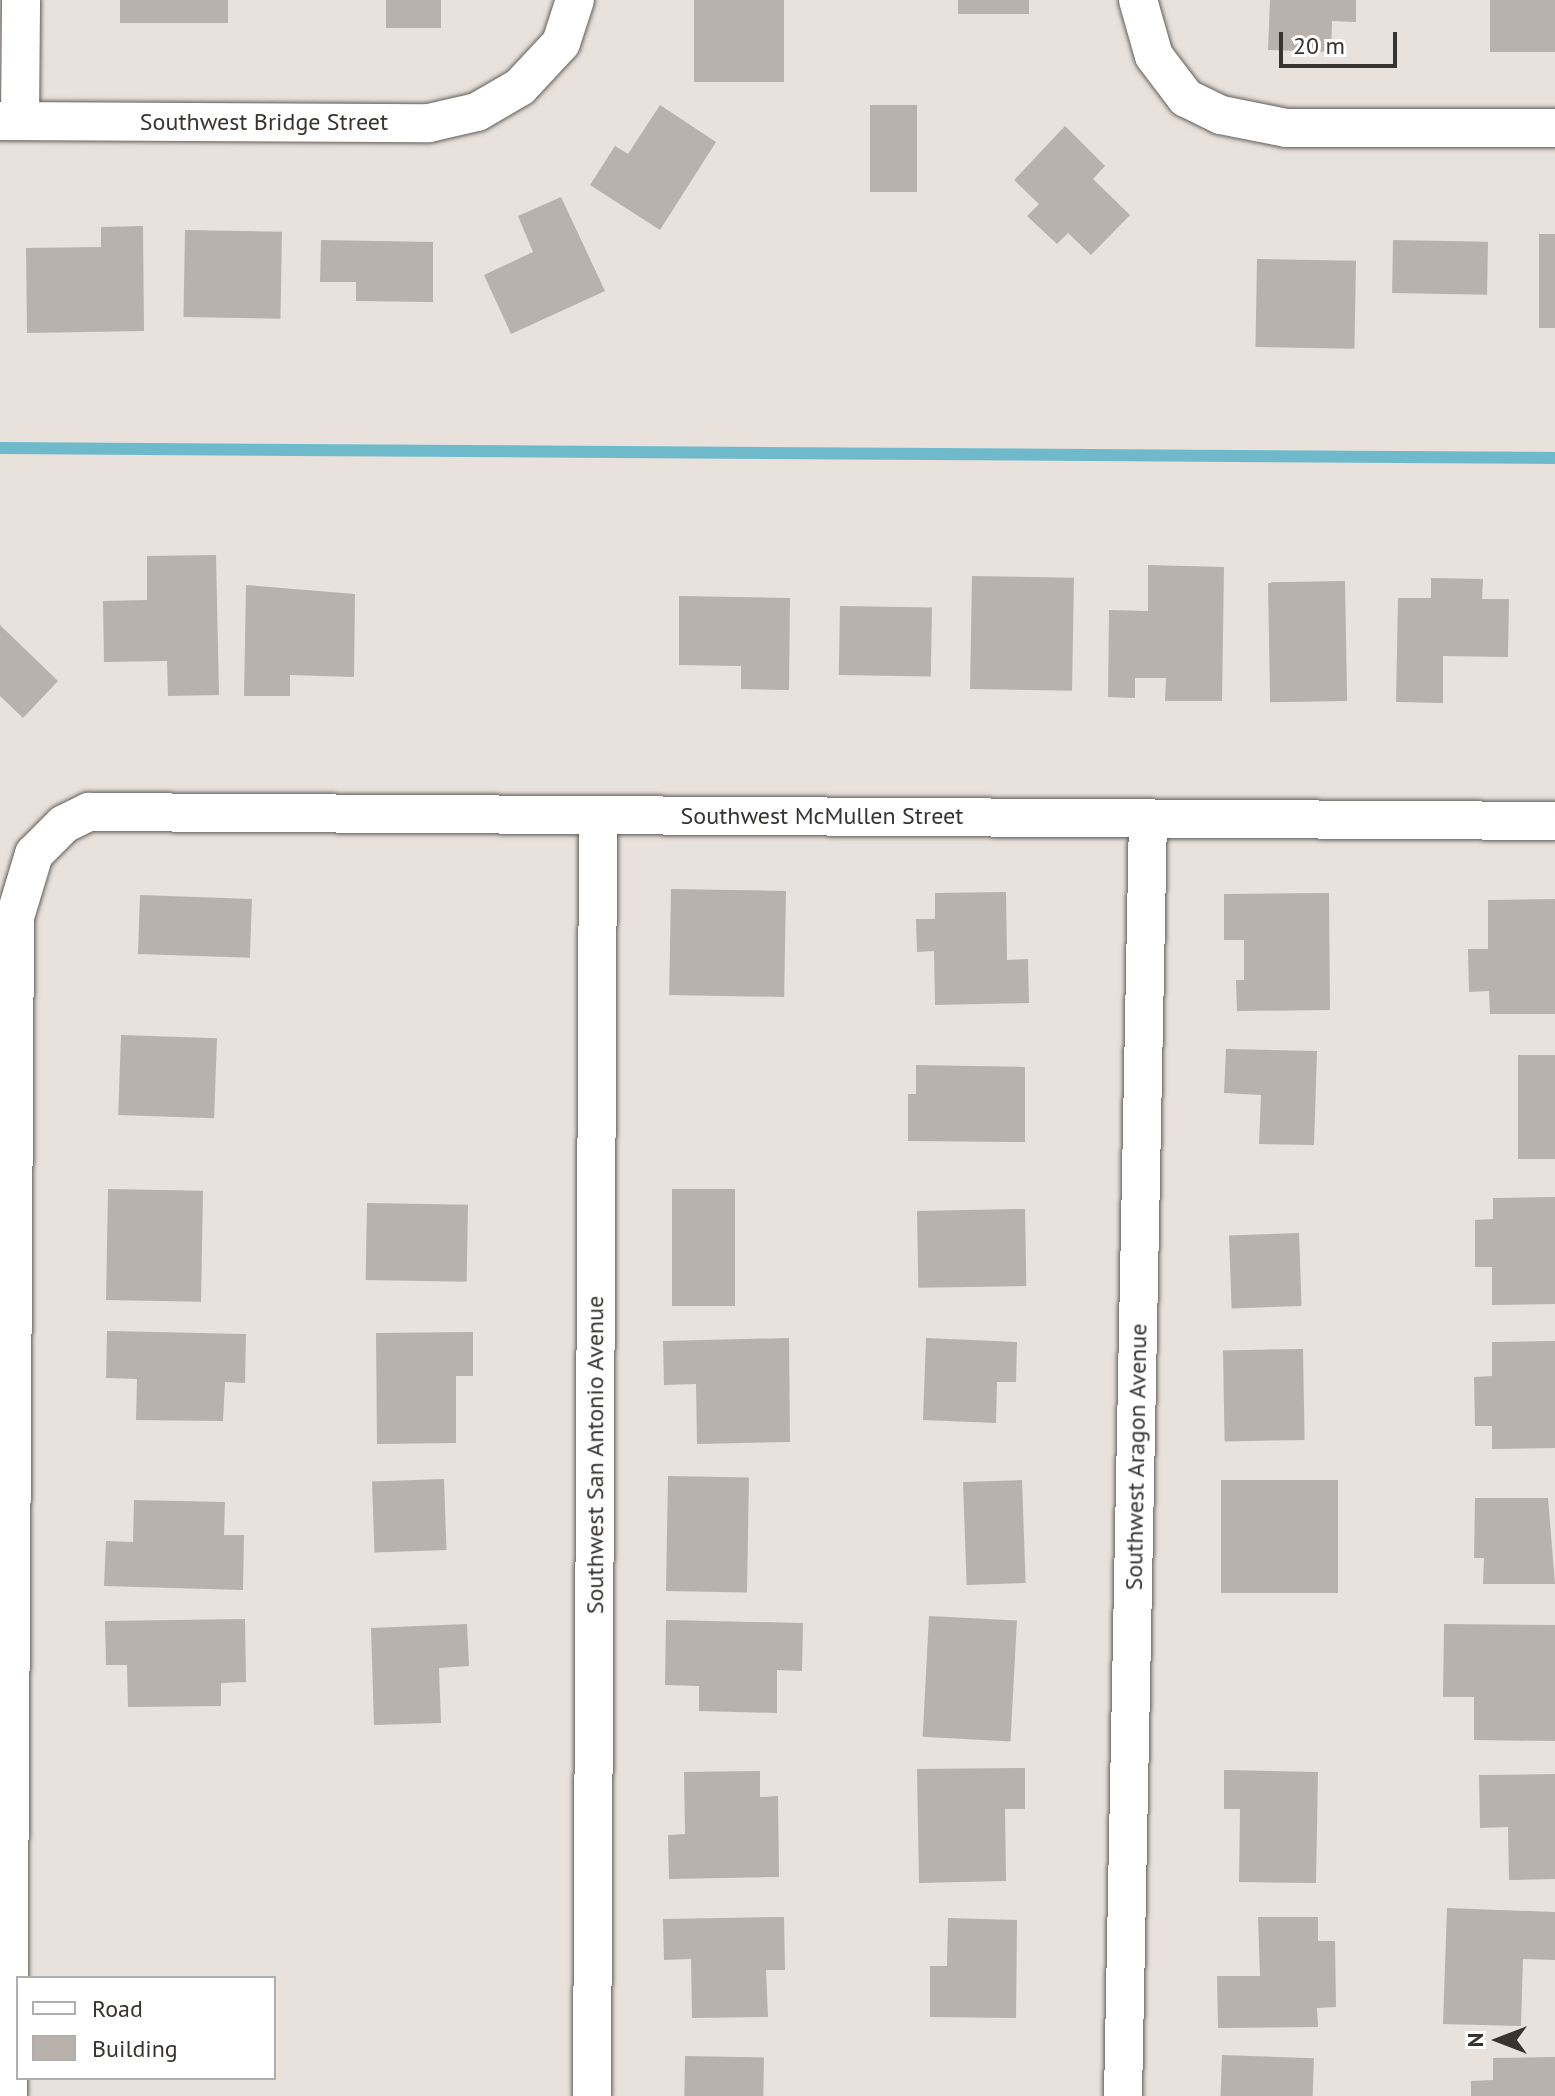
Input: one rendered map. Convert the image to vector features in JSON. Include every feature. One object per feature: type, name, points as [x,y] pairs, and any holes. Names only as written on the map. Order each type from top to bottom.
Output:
[{"type":"street","points":[[10,121],[21,0]]},
{"type":"street","name":"Southwest Bridge Street","points":[[10,121],[429,123],[477,112],[520,87],[561,43],[575,0]]},
{"type":"street","points":[[1138,0],[1154,56],[1186,98],[1221,115],[1286,128],[1555,128]]},
{"type":"street","name":"Southwest McMullen Street","points":[[8,2096],[15,917],[34,854],[64,824],[89,812],[1555,821]]},
{"type":"street","name":"Southwest San Antonio Avenue","points":[[592,2096],[598,815]]},
{"type":"street","name":"Southwest Aragon Avenue","points":[[1123,2096],[1148,818]]},
{"type":"building","points":[[120,0],[228,0],[228,23],[120,23]]},
{"type":"building","points":[[386,0],[441,0],[441,28],[386,28]]},
{"type":"building","points":[[694,0],[784,0],[784,82],[694,82]]},
{"type":"building","points":[[958,0],[1029,0],[1029,14],[958,14]]},
{"type":"building","points":[[1270,0],[1356,0],[1356,22],[1332,21],[1331,52],[1268,50]]},
{"type":"building","points":[[1490,0],[1555,0],[1555,52],[1490,52]]},
{"type":"building","points":[[660,105],[716,142],[660,230],[590,185],[615,146],[628,154]]},
{"type":"building","points":[[870,105],[917,105],[917,192],[870,192]]},
{"type":"building","points":[[1065,126],[1105,166],[1093,179],[1130,215],[1091,255],[1068,233],[1057,244],[1027,216],[1039,204],[1014,180]]},
{"type":"building","points":[[561,197],[605,291],[511,334],[484,275],[533,252],[518,216]]},
{"type":"building","points":[[143,226],[144,331],[27,333],[26,248],[101,247],[101,227]]},
{"type":"building","points":[[185,230],[282,232],[280,319],[183,317]]},
{"type":"building","points":[[1539,234],[1555,234],[1555,328],[1539,328]]},
{"type":"building","points":[[321,240],[433,242],[433,302],[356,301],[356,282],[320,282]]},
{"type":"building","points":[[1393,240],[1488,242],[1487,295],[1392,293]]},
{"type":"building","points":[[1257,259],[1356,261],[1354,349],[1255,347]]},
{"type":"building","points":[[216,555],[219,695],[168,696],[167,661],[104,662],[103,601],[147,600],[147,556]]},
{"type":"building","points":[[1148,565],[1224,567],[1222,701],[1165,701],[1166,678],[1135,678],[1135,698],[1108,697],[1109,610],[1148,611]]},
{"type":"building","points":[[972,576],[1074,578],[1072,691],[970,689]]},
{"type":"building","points":[[1431,578],[1483,579],[1482,599],[1509,599],[1508,657],[1443,656],[1443,703],[1396,702],[1398,598],[1431,598]]},
{"type":"building","points":[[1345,581],[1347,701],[1270,702],[1268,582]]},
{"type":"building","points":[[246,585],[355,594],[354,677],[290,675],[290,696],[244,696]]},
{"type":"building","points":[[679,596],[790,598],[789,690],[741,689],[741,666],[679,665]]},
{"type":"building","points":[[840,606],[932,608],[931,677],[839,675]]},
{"type":"building","points":[[0,625],[58,681],[23,718],[0,696]]},
{"type":"building","points":[[671,889],[786,891],[784,997],[669,995]]},
{"type":"building","points":[[1006,892],[1007,960],[1028,959],[1029,1003],[935,1005],[934,951],[917,952],[916,919],[935,919],[935,893]]},
{"type":"building","points":[[1329,893],[1330,1010],[1237,1011],[1236,980],[1244,980],[1244,940],[1224,940],[1224,894]]},
{"type":"building","points":[[140,895],[252,899],[250,958],[138,954]]},
{"type":"building","points":[[1555,899],[1555,1014],[1490,1014],[1489,991],[1469,992],[1468,949],[1488,949],[1488,900]]},
{"type":"building","points":[[121,1035],[217,1038],[214,1118],[118,1115]]},
{"type":"building","points":[[1226,1049],[1317,1051],[1314,1145],[1259,1144],[1261,1095],[1224,1093]]},
{"type":"building","points":[[1518,1055],[1555,1055],[1555,1159],[1518,1159]]},
{"type":"building","points":[[916,1065],[1025,1067],[1025,1142],[908,1141],[908,1094],[916,1094]]},
{"type":"building","points":[[108,1189],[203,1191],[201,1302],[106,1300]]},
{"type":"building","points":[[672,1189],[735,1189],[735,1306],[672,1306]]},
{"type":"building","points":[[1555,1197],[1555,1304],[1492,1305],[1492,1267],[1475,1267],[1475,1220],[1493,1219],[1493,1198]]},
{"type":"building","points":[[367,1203],[468,1205],[467,1282],[366,1280]]},
{"type":"building","points":[[1025,1209],[1026,1286],[918,1288],[917,1211]]},
{"type":"building","points":[[1299,1233],[1302,1306],[1232,1308],[1229,1235]]},
{"type":"building","points":[[107,1331],[246,1334],[245,1383],[225,1382],[223,1421],[136,1420],[137,1379],[106,1378]]},
{"type":"building","points":[[473,1332],[473,1376],[456,1376],[456,1443],[377,1444],[376,1333]]},
{"type":"building","points":[[789,1338],[790,1442],[697,1444],[696,1384],[664,1385],[663,1341]]},
{"type":"building","points":[[926,1338],[1017,1342],[1016,1382],[997,1382],[996,1423],[923,1420]]},
{"type":"building","points":[[1555,1341],[1555,1448],[1492,1449],[1492,1426],[1475,1426],[1474,1377],[1492,1376],[1492,1342]]},
{"type":"building","points":[[1303,1349],[1305,1440],[1225,1441],[1223,1350]]},
{"type":"building","points":[[668,1476],[749,1477],[747,1592],[666,1591]]},
{"type":"building","points":[[444,1479],[446,1550],[375,1552],[372,1482]]},
{"type":"building","points":[[1022,1480],[1026,1583],[967,1585],[963,1482]]},
{"type":"building","points":[[1221,1480],[1338,1480],[1338,1593],[1221,1593]]},
{"type":"building","points":[[1475,1498],[1548,1498],[1555,1584],[1483,1584],[1484,1558],[1474,1558]]},
{"type":"building","points":[[134,1500],[225,1502],[224,1535],[244,1535],[243,1590],[104,1586],[106,1541],[133,1542]]},
{"type":"building","points":[[929,1616],[1017,1621],[1011,1741],[923,1737]]},
{"type":"building","points":[[245,1619],[246,1682],[221,1683],[221,1706],[128,1707],[127,1665],[106,1665],[105,1621]]},
{"type":"building","points":[[666,1620],[803,1623],[802,1671],[777,1670],[777,1713],[699,1711],[699,1686],[665,1685]]},
{"type":"building","points":[[467,1624],[469,1666],[439,1668],[441,1723],[374,1725],[371,1628]]},
{"type":"building","points":[[1444,1624],[1555,1625],[1555,1741],[1474,1740],[1474,1697],[1443,1697]]},
{"type":"building","points":[[1025,1768],[1025,1809],[1005,1809],[1006,1881],[919,1883],[917,1769]]},
{"type":"building","points":[[1224,1770],[1318,1772],[1316,1883],[1239,1882],[1240,1809],[1224,1809]]},
{"type":"building","points":[[760,1771],[760,1797],[778,1796],[779,1877],[669,1879],[668,1835],[685,1834],[684,1772]]},
{"type":"building","points":[[1555,1774],[1555,1879],[1509,1880],[1508,1827],[1480,1828],[1479,1775]]},
{"type":"building","points":[[1447,1908],[1555,1912],[1555,1960],[1523,1959],[1521,2026],[1443,2024]]},
{"type":"building","points":[[784,1917],[785,1970],[766,1970],[768,2017],[692,2018],[691,1959],[664,1960],[663,1919]]},
{"type":"building","points":[[1258,1917],[1318,1917],[1318,1941],[1335,1941],[1336,2007],[1317,2008],[1318,2027],[1218,2028],[1217,1976],[1260,1976]]},
{"type":"building","points":[[948,1918],[1017,1920],[1016,2018],[930,2017],[930,1966],[947,1966]]},
{"type":"building","points":[[1222,2055],[1314,2058],[1313,2096],[1221,2096]]},
{"type":"building","points":[[685,2056],[764,2057],[763,2096],[684,2096]]},
{"type":"building","points":[[1555,2057],[1555,2096],[1471,2096],[1471,2081],[1493,2080],[1493,2058]]},
{"type":"waterway","points":[[0,448],[1555,458]]}]
